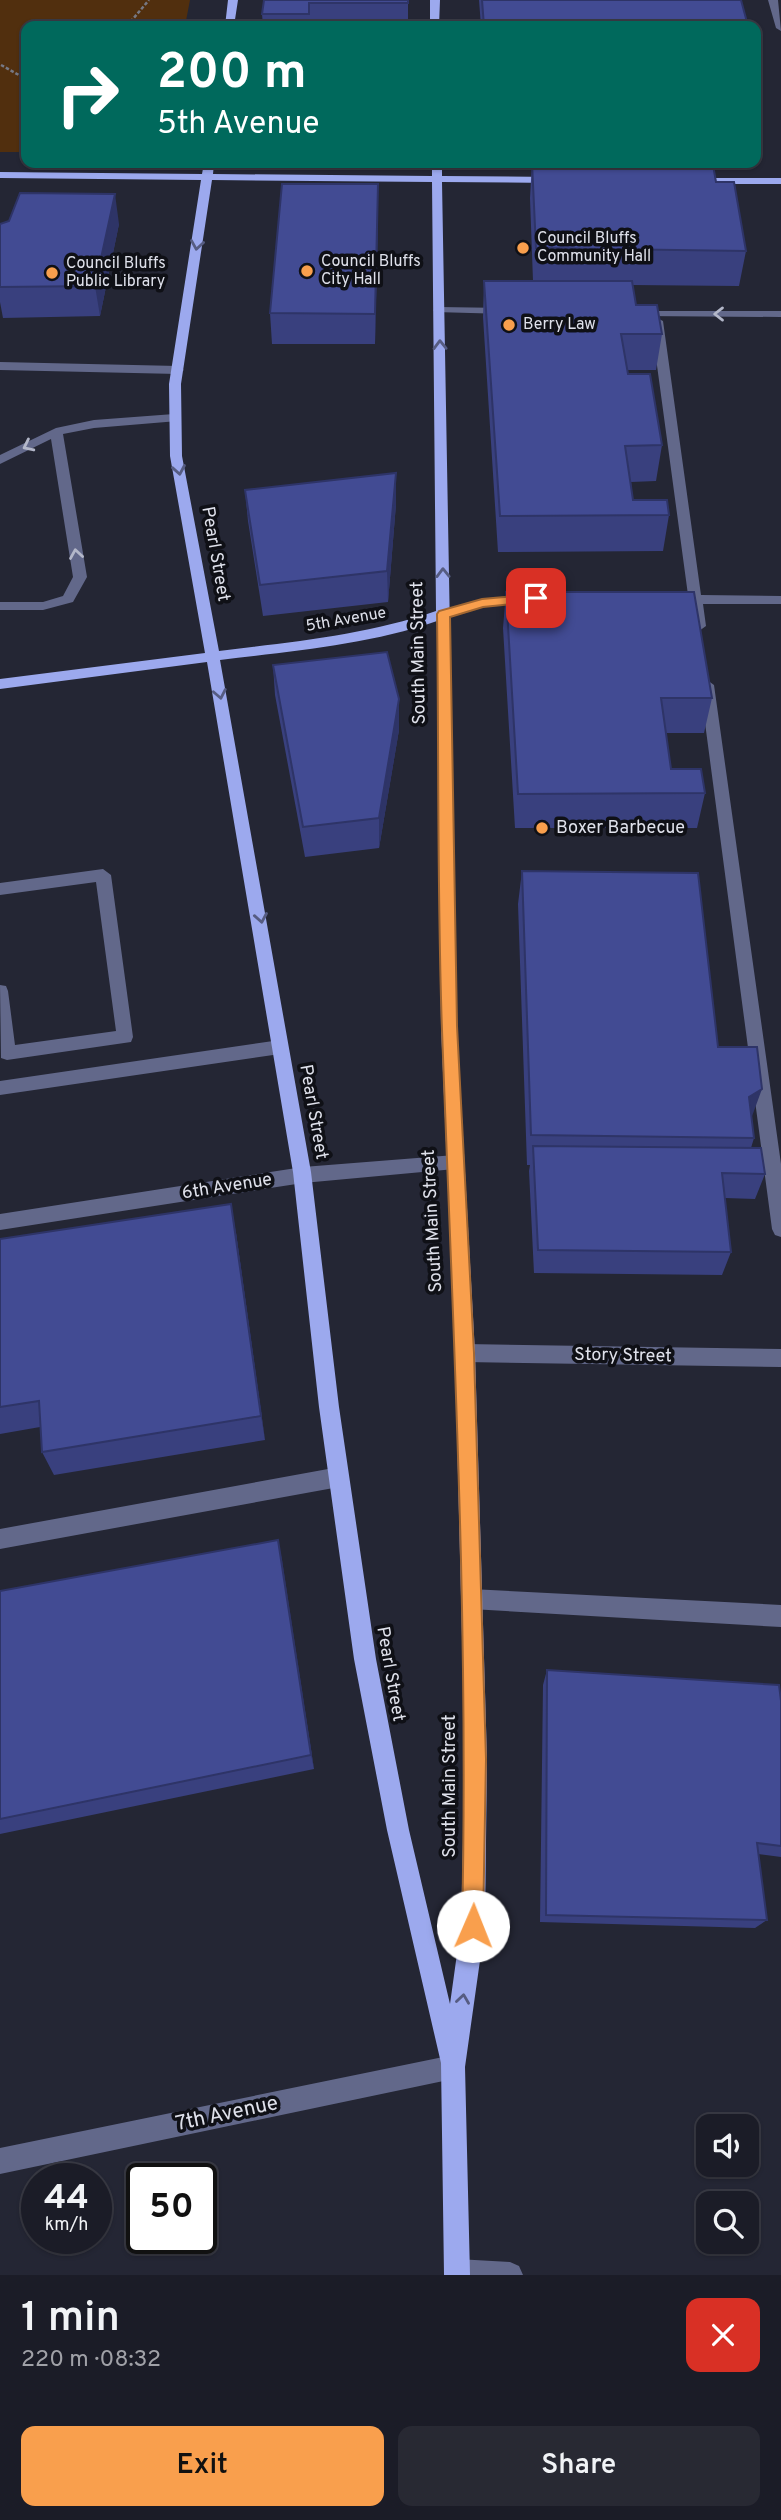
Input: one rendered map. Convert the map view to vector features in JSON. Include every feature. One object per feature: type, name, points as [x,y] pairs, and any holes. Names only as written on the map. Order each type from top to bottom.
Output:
[{"type":"main road","points":[[231,21],[233,0]]},
{"type":"main road","points":[[435,0],[435,21]]},
{"type":"main road","points":[[0,176],[208,170],[437,171],[566,180]]},
{"type":"main road","name":"Pearl Street","points":[[208,170],[178,370],[174,418],[176,456],[263,927],[279,1047],[303,1175],[357,1604],[411,1898],[453,2067]]},
{"type":"main road","name":"South Main Street","points":[[437,171],[449,1026],[465,1353],[476,1759],[473,1926],[453,2067],[457,2273]]},
{"type":"main road","points":[[686,180],[781,181]]},
{"type":"main road","name":"5th Avenue","points":[[0,684],[344,640],[405,627],[443,614]]},
{"type":"street","points":[[773,0],[781,28]]},
{"type":"street","points":[[439,310],[520,311]]},
{"type":"street","points":[[629,313],[781,314]]},
{"type":"street","points":[[656,314],[701,640]]},
{"type":"street","points":[[0,366],[178,370]]},
{"type":"street","points":[[0,460],[56,432],[94,424],[174,418]]},
{"type":"street","points":[[0,606],[43,606],[68,598],[80,577],[56,432]]},
{"type":"street","name":"5th Avenue","points":[[443,614],[482,603],[549,598]]},
{"type":"street","points":[[669,599],[781,600]]},
{"type":"street","points":[[705,667],[781,1229]]},
{"type":"street","points":[[0,889],[103,875],[125,1037],[7,1053],[0,991]]},
{"type":"street","points":[[0,1088],[279,1047]]},
{"type":"street","name":"6th Avenue","points":[[0,1222],[303,1175],[455,1162]]},
{"type":"street","name":"Story Street","points":[[465,1353],[781,1358]]},
{"type":"street","points":[[0,1539],[339,1477]]},
{"type":"street","points":[[471,1599],[781,1616]]},
{"type":"street","name":"7th Avenue","points":[[0,2161],[453,2067]]},
{"type":"street","points":[[457,2273],[510,2275]]},
{"type":"path","points":[[131,21],[149,0]]},
{"type":"path","points":[[1,65],[21,76]]},
{"type":"shaded area","points":[[0,0],[190,0],[186,21],[21,21],[21,152],[0,152]]},
{"type":"building","points":[[264,0],[408,0],[408,3],[309,3],[309,14],[262,14]]},
{"type":"building","points":[[482,0],[741,0],[747,21],[484,21]]},
{"type":"building","points":[[532,168],[714,168],[716,182],[734,182],[746,251],[536,248]]},
{"type":"building","points":[[282,184],[378,184],[375,314],[270,313]]},
{"type":"building","points":[[20,193],[115,194],[95,286],[0,287],[0,224],[9,221]]},
{"type":"building","points":[[484,281],[632,281],[636,305],[657,305],[662,334],[621,334],[628,374],[650,374],[662,445],[625,446],[633,500],[667,500],[669,515],[500,516]]},
{"type":"building","points":[[396,473],[387,571],[260,585],[245,490]]},
{"type":"building","points":[[506,592],[694,592],[712,698],[661,698],[671,769],[701,769],[705,793],[518,794]]},
{"type":"building","points":[[387,652],[399,699],[379,818],[303,827],[273,665]]},
{"type":"building","points":[[522,871],[698,873],[718,1047],[757,1047],[762,1089],[749,1097],[754,1138],[531,1135]]},
{"type":"building","points":[[533,1146],[761,1148],[765,1174],[722,1173],[731,1252],[538,1250]]},
{"type":"building","points":[[231,1204],[261,1416],[42,1452],[39,1401],[0,1407],[0,1239]]},
{"type":"building","points":[[278,1540],[311,1755],[0,1819],[0,1591]]},
{"type":"building","points":[[547,1670],[779,1685],[781,1846],[757,1843],[767,1920],[546,1915]]},
{"type":"place","name":"Council Bluffs Community Hall","points":[[523,248]]},
{"type":"place","name":"Council Bluffs City Hall","points":[[307,271]]},
{"type":"place","name":"Council Bluffs Public Library","points":[[52,273]]},
{"type":"place","name":"Berry Law","points":[[509,325]]},
{"type":"place","name":"Boxer Barbecue","points":[[542,828]]},
{"type":"route","points":[[473,1926],[476,1759],[465,1353],[449,1026],[443,614],[482,603],[536,598]]}]
